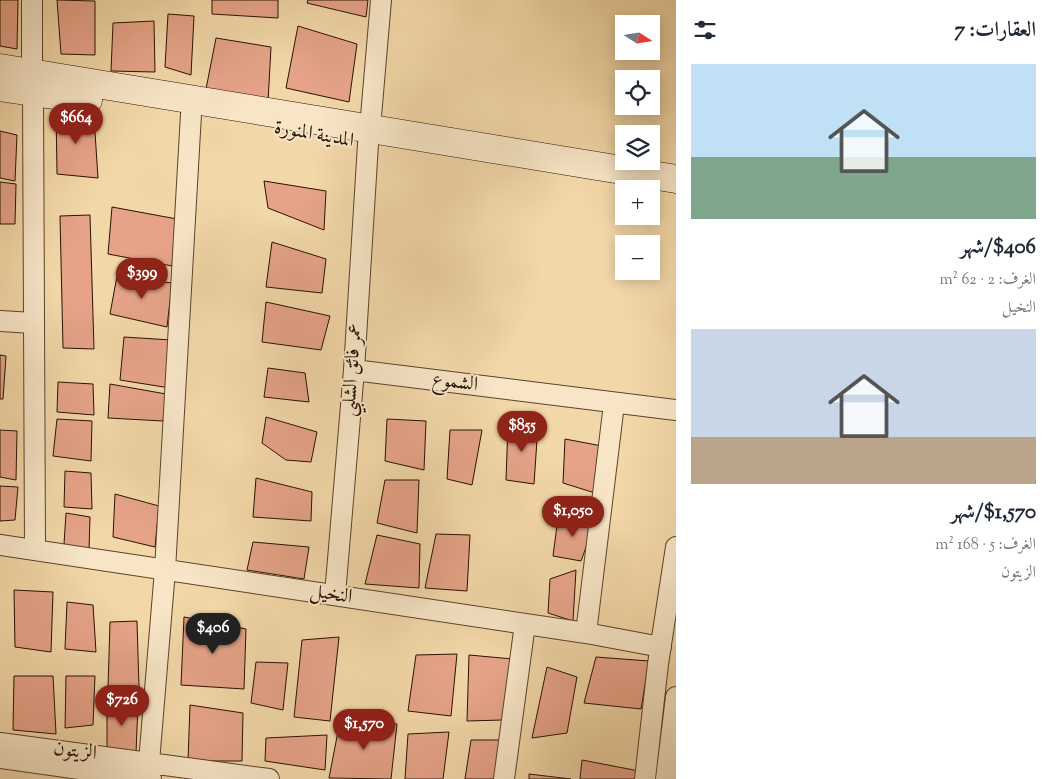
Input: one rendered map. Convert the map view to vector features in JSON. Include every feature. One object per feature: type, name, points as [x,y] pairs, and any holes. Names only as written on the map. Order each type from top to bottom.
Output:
[{"type":"main road","points":[[0,68],[32,83],[369,136],[676,179]]},
{"type":"main road","name":"المدينة المنورة","points":[[0,88],[32,83],[191,114],[369,136],[615,187]]},
{"type":"main road","points":[[660,194],[676,197]]},
{"type":"street","points":[[32,0],[35,549]]},
{"type":"street","name":"عمر فائق الشلبي","points":[[335,595],[354,370],[369,136],[381,0]]},
{"type":"street","points":[[0,758],[150,771],[165,570],[191,114]]},
{"type":"street","points":[[0,321],[33,323]]},
{"type":"street","name":"الشموع","points":[[354,370],[614,404],[676,410]]},
{"type":"street","points":[[586,633],[614,404]]},
{"type":"street","name":"النخيل","points":[[0,545],[586,633],[661,647]]},
{"type":"street","points":[[645,779],[661,647],[676,547]]},
{"type":"street","points":[[504,779],[525,624]]},
{"type":"street","points":[[666,779],[676,697]]},
{"type":"street","name":"الزيتون","points":[[0,743],[150,771],[269,779]]},
{"type":"building","points":[[0,0],[18,0],[17,49],[0,46]]},
{"type":"building","points":[[57,0],[95,1],[95,55],[61,54]]},
{"type":"building","points":[[212,0],[278,0],[278,18],[212,14]]},
{"type":"building","points":[[308,0],[368,0],[366,17],[307,3]]},
{"type":"building","points":[[168,14],[194,16],[191,75],[165,67]]},
{"type":"building","points":[[154,21],[155,72],[111,71],[113,23]]},
{"type":"building","points":[[298,26],[357,44],[349,102],[286,88]]},
{"type":"building","points":[[216,38],[271,47],[268,102],[206,89]]},
{"type":"building","points":[[56,111],[94,117],[98,178],[57,174]]},
{"type":"building","points":[[0,131],[17,135],[15,181],[0,178]]},
{"type":"building","points":[[264,181],[326,191],[324,230],[268,208]]},
{"type":"building","points":[[0,182],[16,184],[15,224],[0,224]]},
{"type":"building","points":[[112,207],[177,219],[172,266],[108,254]]},
{"type":"building","points":[[90,215],[94,349],[63,348],[60,216]]},
{"type":"building","points":[[272,242],[326,259],[322,293],[266,287]]},
{"type":"building","points":[[117,276],[172,283],[167,327],[110,314]]},
{"type":"building","points":[[266,302],[330,316],[321,350],[262,342]]},
{"type":"building","points":[[124,337],[171,340],[170,388],[120,380]]},
{"type":"building","points":[[0,355],[6,356],[3,399],[0,399]]},
{"type":"building","points":[[268,368],[305,373],[309,402],[264,397]]},
{"type":"building","points":[[58,382],[93,384],[94,415],[57,412]]},
{"type":"building","points":[[110,384],[166,394],[163,421],[108,418]]},
{"type":"building","points":[[266,417],[317,432],[311,462],[286,460],[262,443]]},
{"type":"building","points":[[57,419],[92,421],[91,461],[53,456]]},
{"type":"building","points":[[387,419],[426,421],[424,470],[385,461]]},
{"type":"building","points":[[508,424],[538,425],[534,484],[506,480]]},
{"type":"building","points":[[0,430],[17,431],[16,480],[0,477]]},
{"type":"building","points":[[450,430],[482,430],[472,485],[447,479]]},
{"type":"building","points":[[565,439],[602,446],[595,493],[563,483]]},
{"type":"building","points":[[65,471],[91,473],[92,509],[64,507]]},
{"type":"building","points":[[256,478],[312,492],[311,521],[253,517]]},
{"type":"building","points":[[385,480],[419,480],[417,533],[377,523]]},
{"type":"building","points":[[0,486],[18,487],[15,520],[0,521]]},
{"type":"building","points":[[115,494],[159,506],[155,547],[113,537]]},
{"type":"building","points":[[66,513],[90,517],[89,550],[64,544]]},
{"type":"building","points":[[558,518],[596,520],[581,561],[553,556]]},
{"type":"building","points":[[436,534],[470,535],[467,591],[425,588]]},
{"type":"building","points":[[377,535],[420,544],[419,588],[365,584]]},
{"type":"building","points":[[253,542],[309,547],[304,579],[247,570]]},
{"type":"building","points":[[576,570],[573,621],[548,613],[550,579]]},
{"type":"building","points":[[14,590],[53,592],[51,652],[15,647]]},
{"type":"building","points":[[67,602],[93,605],[96,652],[65,649]]},
{"type":"building","points":[[184,617],[246,629],[244,689],[181,685]]},
{"type":"building","points":[[137,621],[139,687],[108,688],[110,622]]},
{"type":"building","points":[[339,637],[330,721],[294,717],[302,640]]},
{"type":"building","points":[[457,654],[451,716],[408,711],[416,655]]},
{"type":"building","points":[[469,655],[513,659],[503,720],[467,721]]},
{"type":"building","points":[[596,657],[649,661],[641,709],[584,703]]},
{"type":"building","points":[[256,662],[288,663],[283,710],[251,703]]},
{"type":"building","points":[[547,667],[577,677],[567,733],[532,738]]},
{"type":"building","points":[[14,676],[53,676],[56,734],[13,730]]},
{"type":"building","points":[[66,676],[95,676],[93,725],[65,728]]},
{"type":"building","points":[[107,702],[138,703],[136,753],[107,750]]},
{"type":"building","points":[[190,705],[243,713],[242,761],[188,761]]},
{"type":"building","points":[[340,721],[397,724],[391,779],[329,778]]},
{"type":"building","points":[[449,732],[443,779],[405,779],[408,734]]},
{"type":"building","points":[[327,735],[325,770],[265,761],[266,738]]},
{"type":"building","points":[[471,740],[502,740],[497,779],[465,779]]},
{"type":"building","points":[[582,760],[639,771],[638,779],[580,779]]},
{"type":"building","points":[[529,774],[571,779],[529,779]]}]
